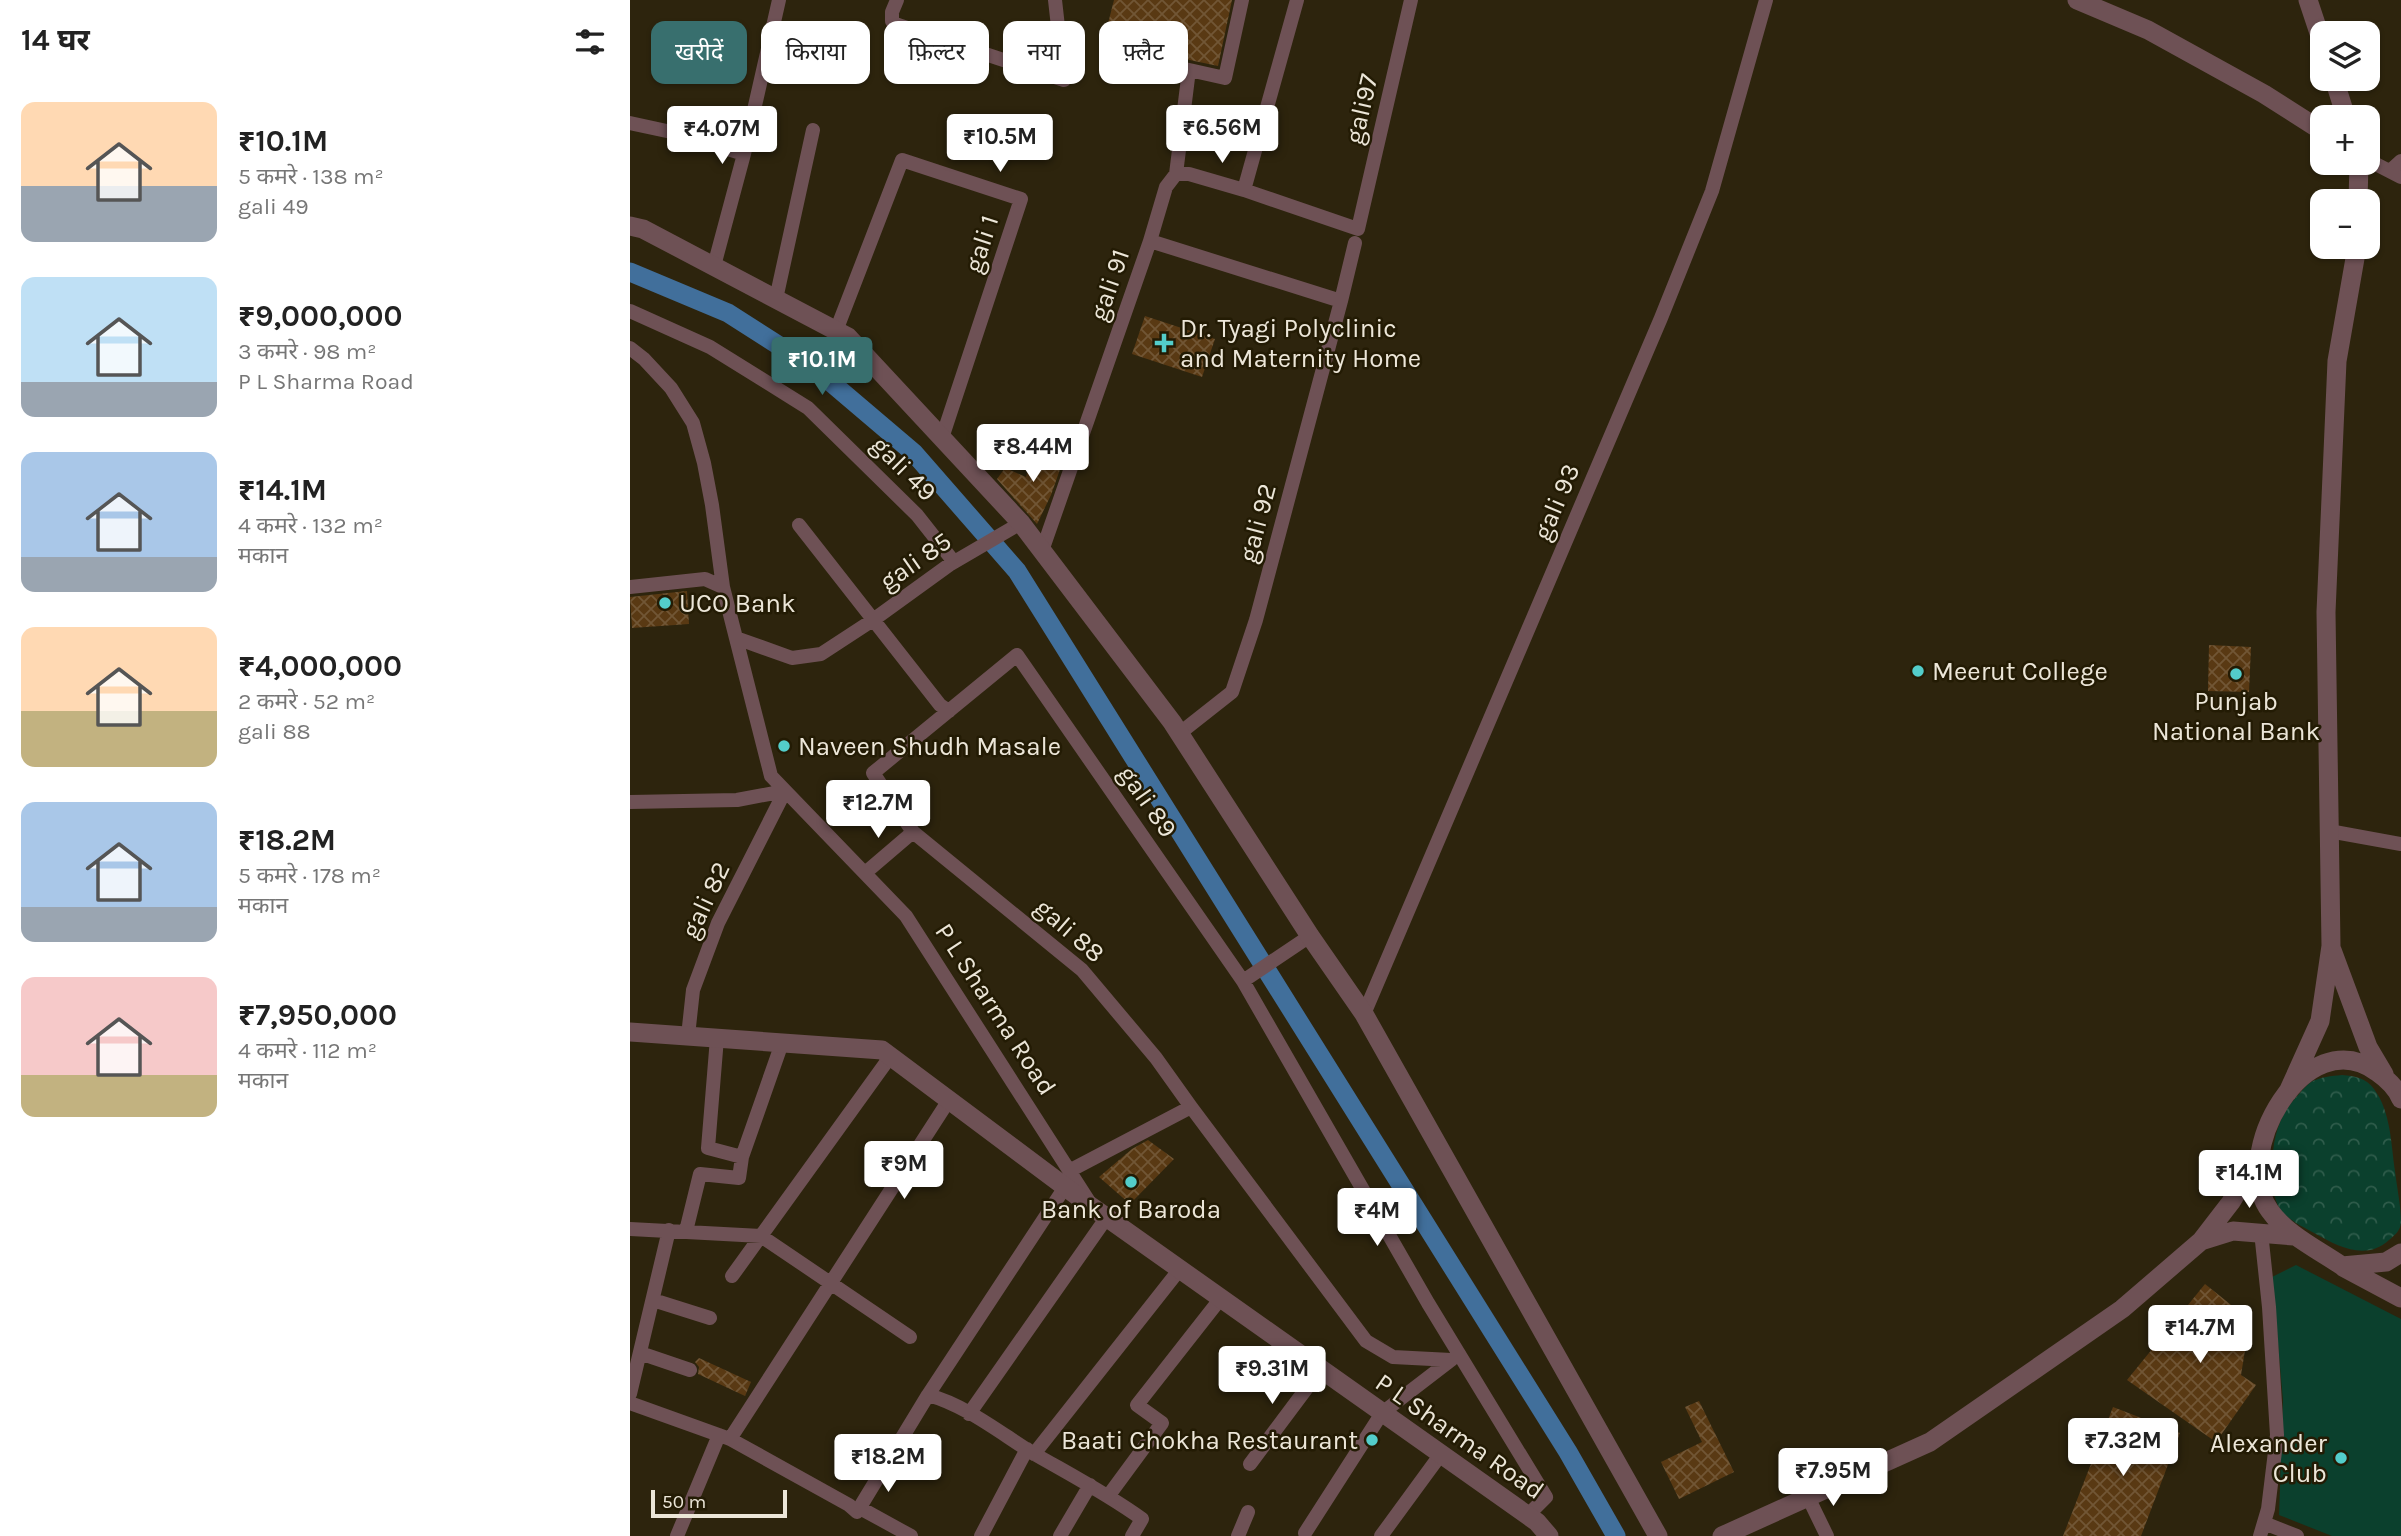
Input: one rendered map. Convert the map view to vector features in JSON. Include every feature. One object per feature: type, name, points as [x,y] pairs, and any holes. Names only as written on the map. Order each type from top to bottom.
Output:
[{"type":"street","points":[[714,266],[744,154],[779,0]]},
{"type":"street","points":[[897,0],[892,20],[898,25],[1064,80],[1055,0]]},
{"type":"street","points":[[1150,241],[1166,187],[1176,174],[1189,70],[1225,78],[1242,0]]},
{"type":"street","points":[[1244,190],[1297,0]]},
{"type":"street","name":"gali97","points":[[1357,236],[1411,0]]},
{"type":"street","name":"gali 93","points":[[1364,1014],[1697,229],[1712,191],[1766,0]]},
{"type":"street","points":[[2077,0],[2148,30],[2264,94],[2310,123]]},
{"type":"street","points":[[2308,0],[2315,21]]},
{"type":"street","points":[[630,123],[676,133],[744,154]]},
{"type":"street","points":[[776,299],[813,130]]},
{"type":"street","name":"gali 1","points":[[836,331],[902,160],[1021,200],[942,438]]},
{"type":"street","points":[[2395,174],[2401,160]]},
{"type":"street","points":[[1176,174],[1189,174],[1244,190],[1357,236],[1341,302]]},
{"type":"street","points":[[630,226],[643,229],[848,337],[1042,551],[1180,733],[1310,936],[1364,1014],[1658,1536]]},
{"type":"street","name":"gali 91","points":[[1042,551],[1150,241],[1341,302]]},
{"type":"street","points":[[1722,1536],[1930,1442],[2122,1309],[2201,1241],[2231,1202],[2260,1154],[2274,1113],[2288,1092],[2320,1021],[2331,946],[2326,612],[2336,375],[2355,259]]},
{"type":"street","name":"gali 92","points":[[1180,733],[1232,692],[1256,620],[1341,302]]},
{"type":"street","name":"gali 49","points":[[630,312],[710,347],[808,408],[917,515],[954,562]]},
{"type":"street","name":"P L Sharma Road","points":[[630,348],[671,388],[693,423],[712,505],[723,587],[771,776],[906,916],[1067,1179]]},
{"type":"street","points":[[799,525],[940,705],[949,710]]},
{"type":"street","name":"gali 85","points":[[736,638],[792,658],[821,654],[954,562],[1018,525]]},
{"type":"street","points":[[630,587],[705,579],[723,587]]},
{"type":"street","name":"gali 89","points":[[949,710],[1017,655],[1243,981]]},
{"type":"street","name":"gali 88","points":[[949,710],[873,773],[913,832],[1083,970],[1156,1058],[1366,1340],[1393,1357],[1451,1360],[1382,1413]]},
{"type":"street","points":[[630,802],[737,800],[785,790]]},
{"type":"street","name":"gali 82","points":[[688,1036],[692,990],[718,923],[785,790]]},
{"type":"street","points":[[2329,831],[2401,844]]},
{"type":"street","points":[[865,873],[913,832]]},
{"type":"street","points":[[1310,936],[1243,981],[1428,1303],[1546,1497],[1537,1527]]},
{"type":"street","points":[[2331,946],[2368,1047],[2401,1100]]},
{"type":"street","points":[[630,1032],[882,1050],[890,1057],[732,1276]]},
{"type":"street","points":[[717,1038],[708,1148],[742,1157]]},
{"type":"street","points":[[686,1231],[700,1174],[739,1178],[742,1157],[782,1043]]},
{"type":"street","name":"P L Sharma Road","points":[[890,1057],[1067,1179],[1099,1212],[1441,1454],[1537,1527]]},
{"type":"street","points":[[2288,1092],[2312,1068],[2338,1060],[2368,1065],[2389,1080]]},
{"type":"street","points":[[677,1536],[724,1437],[831,1283],[949,1100]]},
{"type":"street","points":[[630,1403],[724,1437],[849,1505],[857,1513],[928,1395],[1067,1179],[1191,1107]]},
{"type":"street","points":[[2260,1154],[2261,1195],[2280,1223],[2342,1266],[2401,1298]]},
{"type":"street","points":[[969,1414],[1099,1212]]},
{"type":"street","points":[[630,1229],[761,1236],[910,1338]]},
{"type":"street","points":[[630,1394],[669,1230]]},
{"type":"street","points":[[2201,1241],[2233,1231],[2298,1236]]},
{"type":"street","points":[[2261,1232],[2270,1307],[2277,1435],[2262,1530],[2297,1536]]},
{"type":"street","points":[[2342,1266],[2386,1262],[2401,1254]]},
{"type":"street","points":[[981,1536],[1031,1452],[1180,1269]]},
{"type":"street","points":[[1109,1495],[1161,1423],[1137,1405],[1221,1298]]},
{"type":"street","points":[[653,1300],[710,1318]]},
{"type":"street","points":[[640,1353],[690,1370]]},
{"type":"street","points":[[1250,1464],[1321,1370]]},
{"type":"street","points":[[928,1395],[969,1414],[1109,1495],[1142,1519],[1132,1536]]},
{"type":"street","points":[[1305,1533],[1382,1413]]},
{"type":"street","points":[[1381,1536],[1441,1454]]},
{"type":"street","points":[[1060,1536],[1090,1485]]},
{"type":"street","points":[[1808,1497],[1827,1536]]},
{"type":"street","points":[[860,1508],[911,1536]]},
{"type":"street","points":[[1238,1536],[1248,1512]]},
{"type":"green space","points":[[2342,1075],[2360,1078],[2371,1085],[2380,1098],[2389,1128],[2401,1223],[2393,1236],[2371,1250],[2343,1247],[2295,1222],[2283,1213],[2274,1192],[2273,1151],[2278,1127],[2284,1115],[2311,1082]]},
{"type":"green space","name":"Alexander Club","points":[[2296,1265],[2401,1319],[2401,1536],[2332,1536],[2279,1515],[2283,1400],[2272,1277]]},
{"type":"building","points":[[1114,0],[1232,0],[1218,66],[1188,60],[1188,21],[1109,21]]},
{"type":"building","points":[[1145,316],[1215,339],[1202,377],[1132,354]]},
{"type":"building","points":[[1032,453],[1063,461],[1037,524],[997,479],[1005,468],[1026,477]]},
{"type":"building","points":[[687,591],[689,624],[632,628],[630,597]]},
{"type":"building","points":[[2209,645],[2251,647],[2249,692],[2208,691]]},
{"type":"building","points":[[1148,1140],[1174,1159],[1130,1204],[1099,1177],[1132,1149]]},
{"type":"building","points":[[2205,1284],[2250,1320],[2241,1375],[2256,1385],[2216,1442],[2127,1380]]},
{"type":"building","points":[[699,1358],[751,1382],[745,1396],[698,1374],[699,1367],[695,1362]]},
{"type":"building","points":[[1699,1401],[1734,1472],[1679,1499],[1661,1462],[1702,1442],[1685,1407]]},
{"type":"building","points":[[2113,1407],[2180,1433],[2141,1536],[2063,1536]]},
{"type":"waterway","points":[[630,272],[728,313],[814,368],[914,453],[1017,571],[1568,1452],[1616,1536]]},
{"type":"place","name":"Dr. Tyagi Polyclinic and Maternity Home","points":[[1164,343]]},
{"type":"place","name":"UCO Bank","points":[[665,603]]},
{"type":"place","name":"Meerut College","points":[[1918,671]]},
{"type":"place","name":"Punjab National Bank","points":[[2236,674]]},
{"type":"place","name":"Naveen Shudh Masale","points":[[784,746]]},
{"type":"place","name":"Bank of Baroda","points":[[1131,1182]]},
{"type":"place","name":"Baati Chokha Restaurant","points":[[1372,1440]]},
{"type":"place","name":"Alexander Club","points":[[2341,1458]]}]
